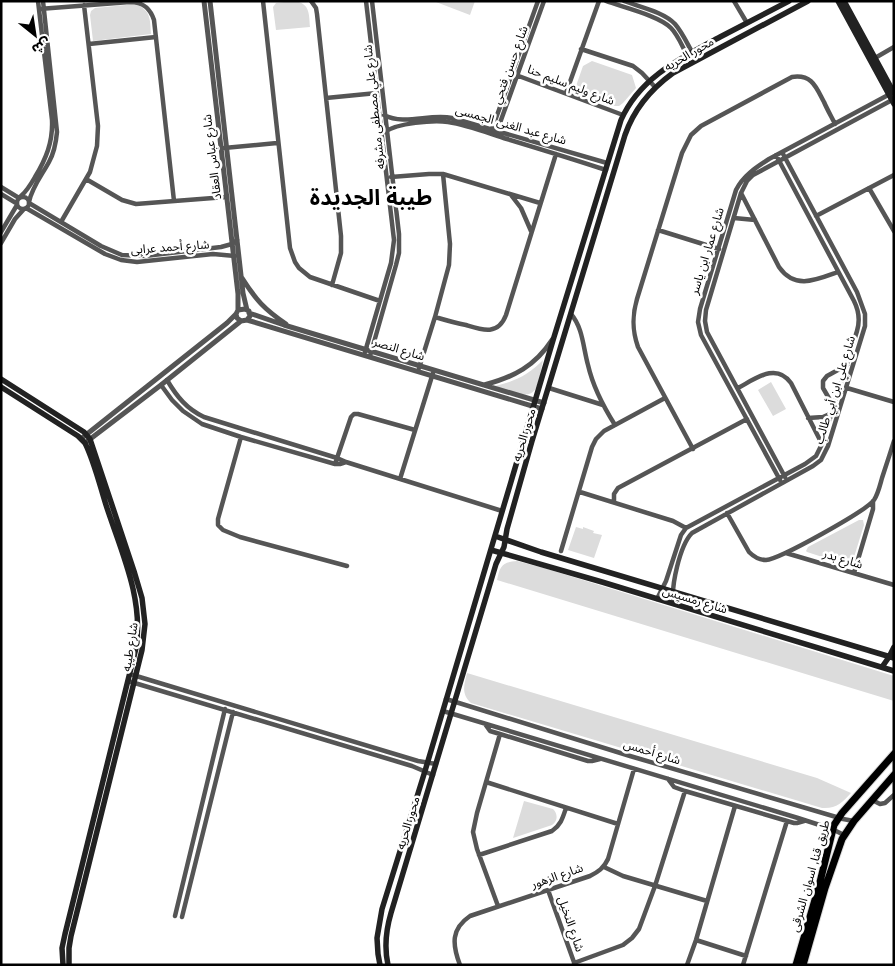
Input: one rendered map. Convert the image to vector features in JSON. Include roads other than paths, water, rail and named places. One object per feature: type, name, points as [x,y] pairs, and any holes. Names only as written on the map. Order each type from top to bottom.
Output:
[{"type":"main road","name":"محور الحريه","points":[[380,965],[377,949],[382,910],[554,337],[623,115],[635,96],[649,80],[668,66],[789,1]]},
{"type":"main road","name":"محور الحريه","points":[[388,965],[386,944],[388,922],[505,540],[543,406],[627,129],[639,106],[655,87],[667,77],[808,1]]},
{"type":"main road","points":[[838,1],[893,97]]},
{"type":"main road","points":[[844,1],[875,58],[893,97]]},
{"type":"main road","points":[[1,380],[86,439]]},
{"type":"main road","points":[[1,388],[86,439]]},
{"type":"main road","name":"شارع طيبه","points":[[63,965],[62,948],[65,934],[145,633],[143,607],[134,572],[86,439]]},
{"type":"main road","points":[[506,498],[515,501]]},
{"type":"main road","name":"شارع رمسيس","points":[[495,536],[892,658]]},
{"type":"main road","name":"شارع رمسيس","points":[[491,550],[894,671]]},
{"type":"main road","points":[[882,667],[892,658],[894,647]]},
{"type":"main road","name":"طريق قنا, اسوان الشرقى","points":[[796,965],[823,870],[832,829],[838,817],[894,754]]},
{"type":"main road","name":"طريق قنا, اسوان الشرقى","points":[[804,965],[828,880],[844,835],[854,820],[894,775]]},
{"type":"main road","name":"شارع طيبه","points":[[69,965],[69,948],[82,875]]},
{"type":"street","points":[[1,243],[15,219],[29,202],[56,143],[57,132],[41,9],[38,1]]},
{"type":"street","points":[[1,232],[20,197],[27,190],[44,160],[52,132],[41,9],[43,1]]},
{"type":"street","name":"شارع عباس العقاد","points":[[204,1],[226,197],[236,256],[237,312]]},
{"type":"street","name":"شارع عباس العقاد","points":[[210,1],[227,147],[234,242]]},
{"type":"street","points":[[263,1],[277,142],[290,248],[294,262],[310,277],[380,300]]},
{"type":"street","points":[[311,1],[316,8],[317,14],[342,242],[341,253],[332,285]]},
{"type":"street","name":"شارع علي مصطفى مشرفه","points":[[366,1],[394,246],[392,263],[380,300],[367,353]]},
{"type":"street","name":"شارع علي مصطفى مشرفه","points":[[367,353],[395,271],[399,253],[399,234],[372,1]]},
{"type":"street","name":"شارع حسن فتحي","points":[[515,74],[538,1]]},
{"type":"street","name":"شارع حسن فتحي","points":[[494,133],[544,1]]},
{"type":"street","points":[[566,93],[598,1]]},
{"type":"street","points":[[606,1],[664,22],[674,31],[689,54]]},
{"type":"street","points":[[624,1],[671,20],[678,28],[689,54]]},
{"type":"street","points":[[734,1],[747,23]]},
{"type":"street","points":[[41,9],[130,2],[143,4],[148,8],[154,20],[174,202]]},
{"type":"street","points":[[61,222],[86,179],[96,153],[98,132],[84,5]]},
{"type":"street","points":[[89,44],[156,37]]},
{"type":"street","points":[[875,58],[894,47]]},
{"type":"street","points":[[582,49],[633,66],[655,87]]},
{"type":"street","name":"شارع وليم سليم حنا","points":[[515,74],[623,115]]},
{"type":"street","points":[[693,449],[638,347],[633,323],[635,306],[682,153],[691,135],[706,123],[797,76],[806,78],[814,84],[835,124]]},
{"type":"street","points":[[326,98],[377,94]]},
{"type":"street","name":"شارع عمار ابن ياسر","points":[[787,481],[709,335],[705,321],[706,310],[741,193],[750,177],[783,154],[835,124],[893,97]]},
{"type":"street","name":"شارع عمار ابن ياسر","points":[[783,154],[893,97]]},
{"type":"street","name":"شارع عبد الغنى الجمسى","points":[[380,112],[396,120],[438,116],[448,117],[556,154],[606,166]]},
{"type":"street","name":"شارع عبد الغنى الجمسى","points":[[387,130],[403,125],[438,121],[452,123],[494,133],[606,166]]},
{"type":"street","points":[[382,135],[387,130]]},
{"type":"street","points":[[221,148],[277,142]]},
{"type":"street","points":[[435,317],[486,330],[497,328],[501,324],[506,315],[556,154]]},
{"type":"street","name":"شارع علي ابن أبي طالب","points":[[674,604],[672,591],[684,545],[689,536],[698,528],[813,466],[824,456],[865,326],[865,314],[857,292],[783,154]]},
{"type":"street","name":"شارع عمار ابن ياسر","points":[[777,158],[762,163],[747,174],[738,186],[700,309],[698,326],[782,484]]},
{"type":"street","name":"شارع علي ابن أبي طالب","points":[[686,528],[809,462],[818,452],[857,331],[859,321],[857,307],[851,293],[777,158]]},
{"type":"street","points":[[392,177],[443,174],[540,203]]},
{"type":"street","points":[[418,369],[435,317],[450,258],[443,174]]},
{"type":"street","points":[[816,216],[894,175]]},
{"type":"street","points":[[86,179],[132,204],[226,197]]},
{"type":"street","points":[[1,188],[20,197],[26,197],[29,202]]},
{"type":"street","points":[[869,188],[894,231]]},
{"type":"street","points":[[741,193],[779,267],[787,276],[797,280],[808,281],[838,272]]},
{"type":"street","points":[[1,194],[19,208],[25,209]]},
{"type":"street","points":[[510,194],[521,208],[532,231]]},
{"type":"street","name":"شارع أحمد عرابى","points":[[29,202],[108,250],[130,256],[221,247],[234,242]]},
{"type":"street","name":"شارع أحمد عرابى","points":[[25,209],[105,254],[121,260],[137,262],[214,254],[236,256]]},
{"type":"street","points":[[734,218],[755,220]]},
{"type":"street","points":[[658,230],[718,249]]},
{"type":"street","name":"شارع عباس العقاد","points":[[236,256],[248,312]]},
{"type":"street","points":[[241,276],[263,306],[290,327]]},
{"type":"street","points":[[243,308],[248,312],[248,320],[241,321],[161,385],[86,439],[227,323],[237,312],[243,308]]},
{"type":"street","points":[[237,312],[237,318],[241,321]]},
{"type":"street","name":"شارع النصر","points":[[248,312],[367,353],[418,369],[484,385],[535,404]]},
{"type":"street","points":[[571,314],[580,328],[592,378],[603,405],[615,425]]},
{"type":"street","name":"شارع النصر","points":[[248,320],[367,353]]},
{"type":"street","points":[[482,391],[484,385],[506,378],[525,368],[541,354],[554,337]]},
{"type":"street","points":[[808,418],[818,418],[833,410],[823,388],[823,381],[827,376],[847,365]]},
{"type":"street","points":[[400,479],[433,373]]},
{"type":"street","name":"شارع النصر","points":[[433,373],[482,391],[543,406]]},
{"type":"street","points":[[738,388],[771,373],[783,374],[791,383],[822,444]]},
{"type":"street","points":[[167,380],[184,404],[204,417],[502,511]]},
{"type":"street","points":[[161,385],[177,406],[195,420],[209,427],[335,464],[346,462]]},
{"type":"street","points":[[549,388],[603,405]]},
{"type":"street","points":[[846,388],[894,402]]},
{"type":"street","points":[[561,551],[594,443],[600,435],[615,425],[665,398]]},
{"type":"street","points":[[335,464],[351,417],[354,414],[415,430]]},
{"type":"street","points":[[614,502],[614,494],[618,488],[747,420]]},
{"type":"street","points":[[241,436],[218,519],[220,528],[254,542],[347,566]]},
{"type":"street","points":[[854,573],[874,500],[894,441]]},
{"type":"street","points":[[580,492],[673,521],[686,528],[681,535],[662,588],[656,599]]},
{"type":"street","points":[[869,495],[874,500]]},
{"type":"street","points":[[727,513],[749,552],[762,560],[769,560],[786,553],[862,510],[874,500]]},
{"type":"street","name":"شارع بدر","points":[[786,553],[894,585]]},
{"type":"street","points":[[133,675],[335,737],[436,764]]},
{"type":"street","points":[[131,682],[433,775]]},
{"type":"street","name":"شارع أحمس","points":[[446,699],[630,756],[838,817],[854,820]]},
{"type":"street","points":[[175,916],[226,703]]},
{"type":"street","points":[[182,917],[234,706]]},
{"type":"street","name":"شارع أحمس","points":[[443,711],[805,820],[844,835]]},
{"type":"street","points":[[485,724],[490,731],[588,761],[601,759]]},
{"type":"street","points":[[498,906],[479,855],[474,838],[474,827],[500,734]]},
{"type":"street","points":[[627,766],[630,756]]},
{"type":"street","points":[[641,770],[644,760]]},
{"type":"street","points":[[634,768],[608,859],[604,867],[623,876],[707,901]]},
{"type":"street","points":[[668,779],[674,787],[736,806],[787,821],[797,823],[805,820]]},
{"type":"street","points":[[486,782],[618,824]]},
{"type":"street","points":[[574,964],[623,945],[632,938],[642,924],[685,790]]},
{"type":"street","points":[[872,800],[880,804],[885,803],[894,795]]},
{"type":"street","points":[[687,965],[736,806]]},
{"type":"street","points":[[479,855],[552,831],[559,825],[566,808]]},
{"type":"street","points":[[743,965],[787,821]]},
{"type":"street","name":"شارع الزهور","points":[[460,965],[455,952],[454,938],[460,925],[470,916],[590,876],[604,867]]},
{"type":"street","name":"شارع النخيل","points":[[548,890],[574,964]]},
{"type":"street","points":[[696,940],[746,956]]},
{"type":"district","name":"طيبة الجديدة","points":[[371,197]]}]
